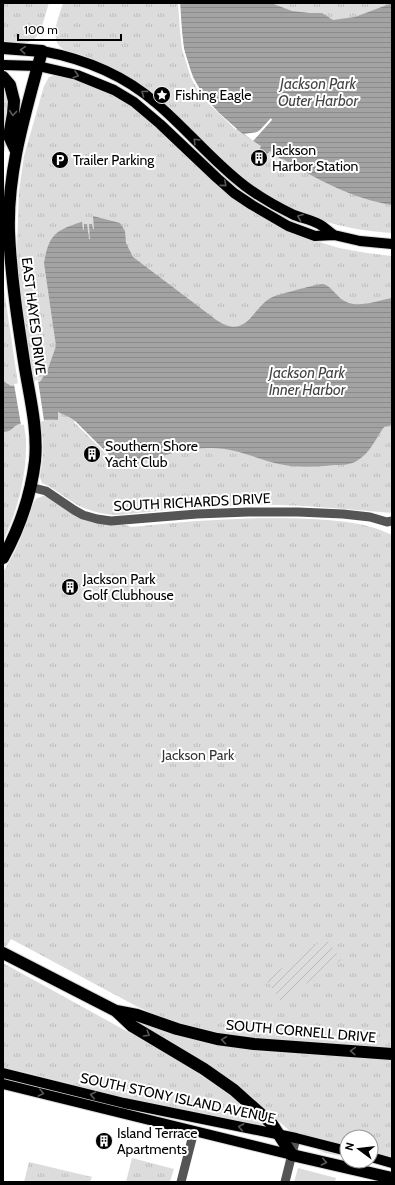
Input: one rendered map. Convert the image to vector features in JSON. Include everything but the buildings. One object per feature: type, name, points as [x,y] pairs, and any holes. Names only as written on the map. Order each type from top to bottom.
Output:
[{"type":"highway","points":[[3,48],[42,51]]},
{"type":"highway","name":"EAST HAYES DRIVE","points":[[3,558],[13,538],[24,507],[30,487],[35,460],[34,430],[15,306],[9,232],[10,197],[16,151],[42,51]]},
{"type":"highway","points":[[3,77],[10,85],[14,101],[9,136],[16,151]]},
{"type":"highway","name":"SOUTH CORNELL DRIVE","points":[[3,953],[116,1011],[132,1026],[204,1069],[234,1090],[272,1124],[292,1155]]},
{"type":"highway","name":"SOUTH CORNELL DRIVE","points":[[116,1011],[137,1015],[177,1029],[217,1039],[254,1044],[392,1054]]},
{"type":"highway","name":"SOUTH STONY ISLAND AVENUE","points":[[292,1155],[392,1180]]},
{"type":"main road","points":[[42,51],[63,55],[90,64],[113,74],[132,85],[156,103],[228,172],[245,186],[276,206],[296,216],[319,224],[334,235]]},
{"type":"main road","points":[[3,64],[38,66],[77,75],[114,90],[134,102],[160,124],[234,193],[278,221],[314,236],[334,235],[392,244]]},
{"type":"main road","name":"SOUTH STONY ISLAND AVENUE","points":[[3,1073],[124,1103],[296,1138],[339,1149]]},
{"type":"main road","name":"SOUTH STONY ISLAND AVENUE","points":[[3,1084],[292,1155]]},
{"type":"main road","points":[[379,1160],[392,1163]]},
{"type":"street","name":"SOUTH RICHARDS DRIVE","points":[[30,487],[46,491],[83,515],[111,521],[198,514],[298,512],[370,517],[390,523]]},
{"type":"street","points":[[181,1182],[194,1130]]},
{"type":"street","points":[[285,1182],[296,1138]]},
{"type":"green space","points":[[3,3],[49,3],[40,31],[33,40],[23,43],[3,42]]},
{"type":"green space","name":"Jackson Park Outer Harbor","points":[[63,3],[392,3],[392,233],[368,231],[322,220],[280,203],[241,178],[211,152],[171,110],[148,90],[107,66],[61,48],[55,35],[58,18]]},
{"type":"green space","points":[[55,75],[80,81],[109,93],[125,102],[152,123],[242,204],[274,224],[310,239],[339,248],[392,256],[392,513],[308,506],[240,505],[113,515],[96,512],[85,508],[74,503],[42,483],[40,478],[43,456],[43,441],[19,285],[17,246],[19,191],[24,156],[44,86],[49,77]]},
{"type":"green space","points":[[3,81],[9,89],[7,138],[3,158]]},
{"type":"green space","points":[[3,282],[26,439],[26,452],[23,482],[19,499],[3,541]]},
{"type":"green space","name":"Jackson Park","points":[[44,496],[55,501],[82,519],[99,524],[131,527],[221,520],[289,518],[362,525],[372,527],[392,535],[392,1048],[244,1037],[182,1024],[136,1006],[11,939],[6,947],[3,945],[3,572],[17,547],[34,502],[37,498]]},
{"type":"green space","points":[[326,938],[341,960],[281,1001],[266,979]]},
{"type":"green space","points":[[3,963],[177,1059],[228,1094],[267,1127],[76,1088],[71,1084],[20,1071],[16,1073],[3,1070]]},
{"type":"green space","points":[[135,1021],[184,1037],[221,1046],[257,1051],[392,1060],[392,1156],[389,1157],[379,1155],[379,1129],[339,1129],[339,1145],[292,1133],[257,1102],[199,1059]]},
{"type":"green space","points":[[312,1147],[339,1153],[339,1156],[325,1153]]},
{"type":"green space","points":[[132,1158],[174,1169],[170,1182],[126,1182]]},
{"type":"green space","points":[[29,1162],[92,1177],[90,1182],[24,1182]]},
{"type":"green space","points":[[298,1168],[336,1178],[335,1182],[294,1182]]},
{"type":"water","name":"Jackson Park Outer Harbor","points":[[180,3],[271,3],[292,11],[322,13],[333,20],[355,17],[392,3],[392,205],[363,198],[335,187],[308,174],[283,159],[282,160],[270,151],[266,155],[259,151],[261,146],[247,137],[223,117],[203,93],[188,65],[183,43]]},
{"type":"water","name":"Jackson Park Inner Harbor","points":[[93,216],[120,223],[125,231],[126,243],[133,257],[215,319],[227,325],[236,327],[243,324],[250,319],[269,299],[278,295],[320,284],[332,289],[339,297],[351,303],[365,304],[392,298],[392,425],[384,427],[369,449],[355,462],[343,465],[306,467],[279,464],[220,448],[200,448],[166,455],[122,468],[75,421],[58,412],[58,420],[43,420],[19,424],[8,431],[3,432],[3,381],[11,386],[40,382],[48,369],[56,346],[44,263],[48,246],[59,231],[82,222],[83,230],[84,224],[87,224],[90,239],[89,224],[92,224],[94,229]]},
{"type":"pier","points":[[178,3],[180,3],[184,49],[193,78],[204,96],[218,112],[237,129],[236,130],[202,97],[191,78],[182,49]]},
{"type":"pier","points":[[271,118],[272,120],[253,141],[244,134],[257,132]]},
{"type":"pier","points":[[38,380],[44,421],[21,425],[14,384]]},
{"type":"pier","points":[[75,421],[122,468],[121,469],[74,422]]},
{"type":"place","name":"Fishing Eagle","points":[[162,95]]},
{"type":"place","name":"Jackson Harbor Station","points":[[259,158]]},
{"type":"place","name":"Trailer Parking","points":[[60,160]]},
{"type":"place","name":"Southern Shore Yacht Club","points":[[92,454]]},
{"type":"place","name":"Jackson Park Golf Clubhouse","points":[[70,587]]},
{"type":"place","name":"Island Terrace Apartments","points":[[104,1141]]}]
